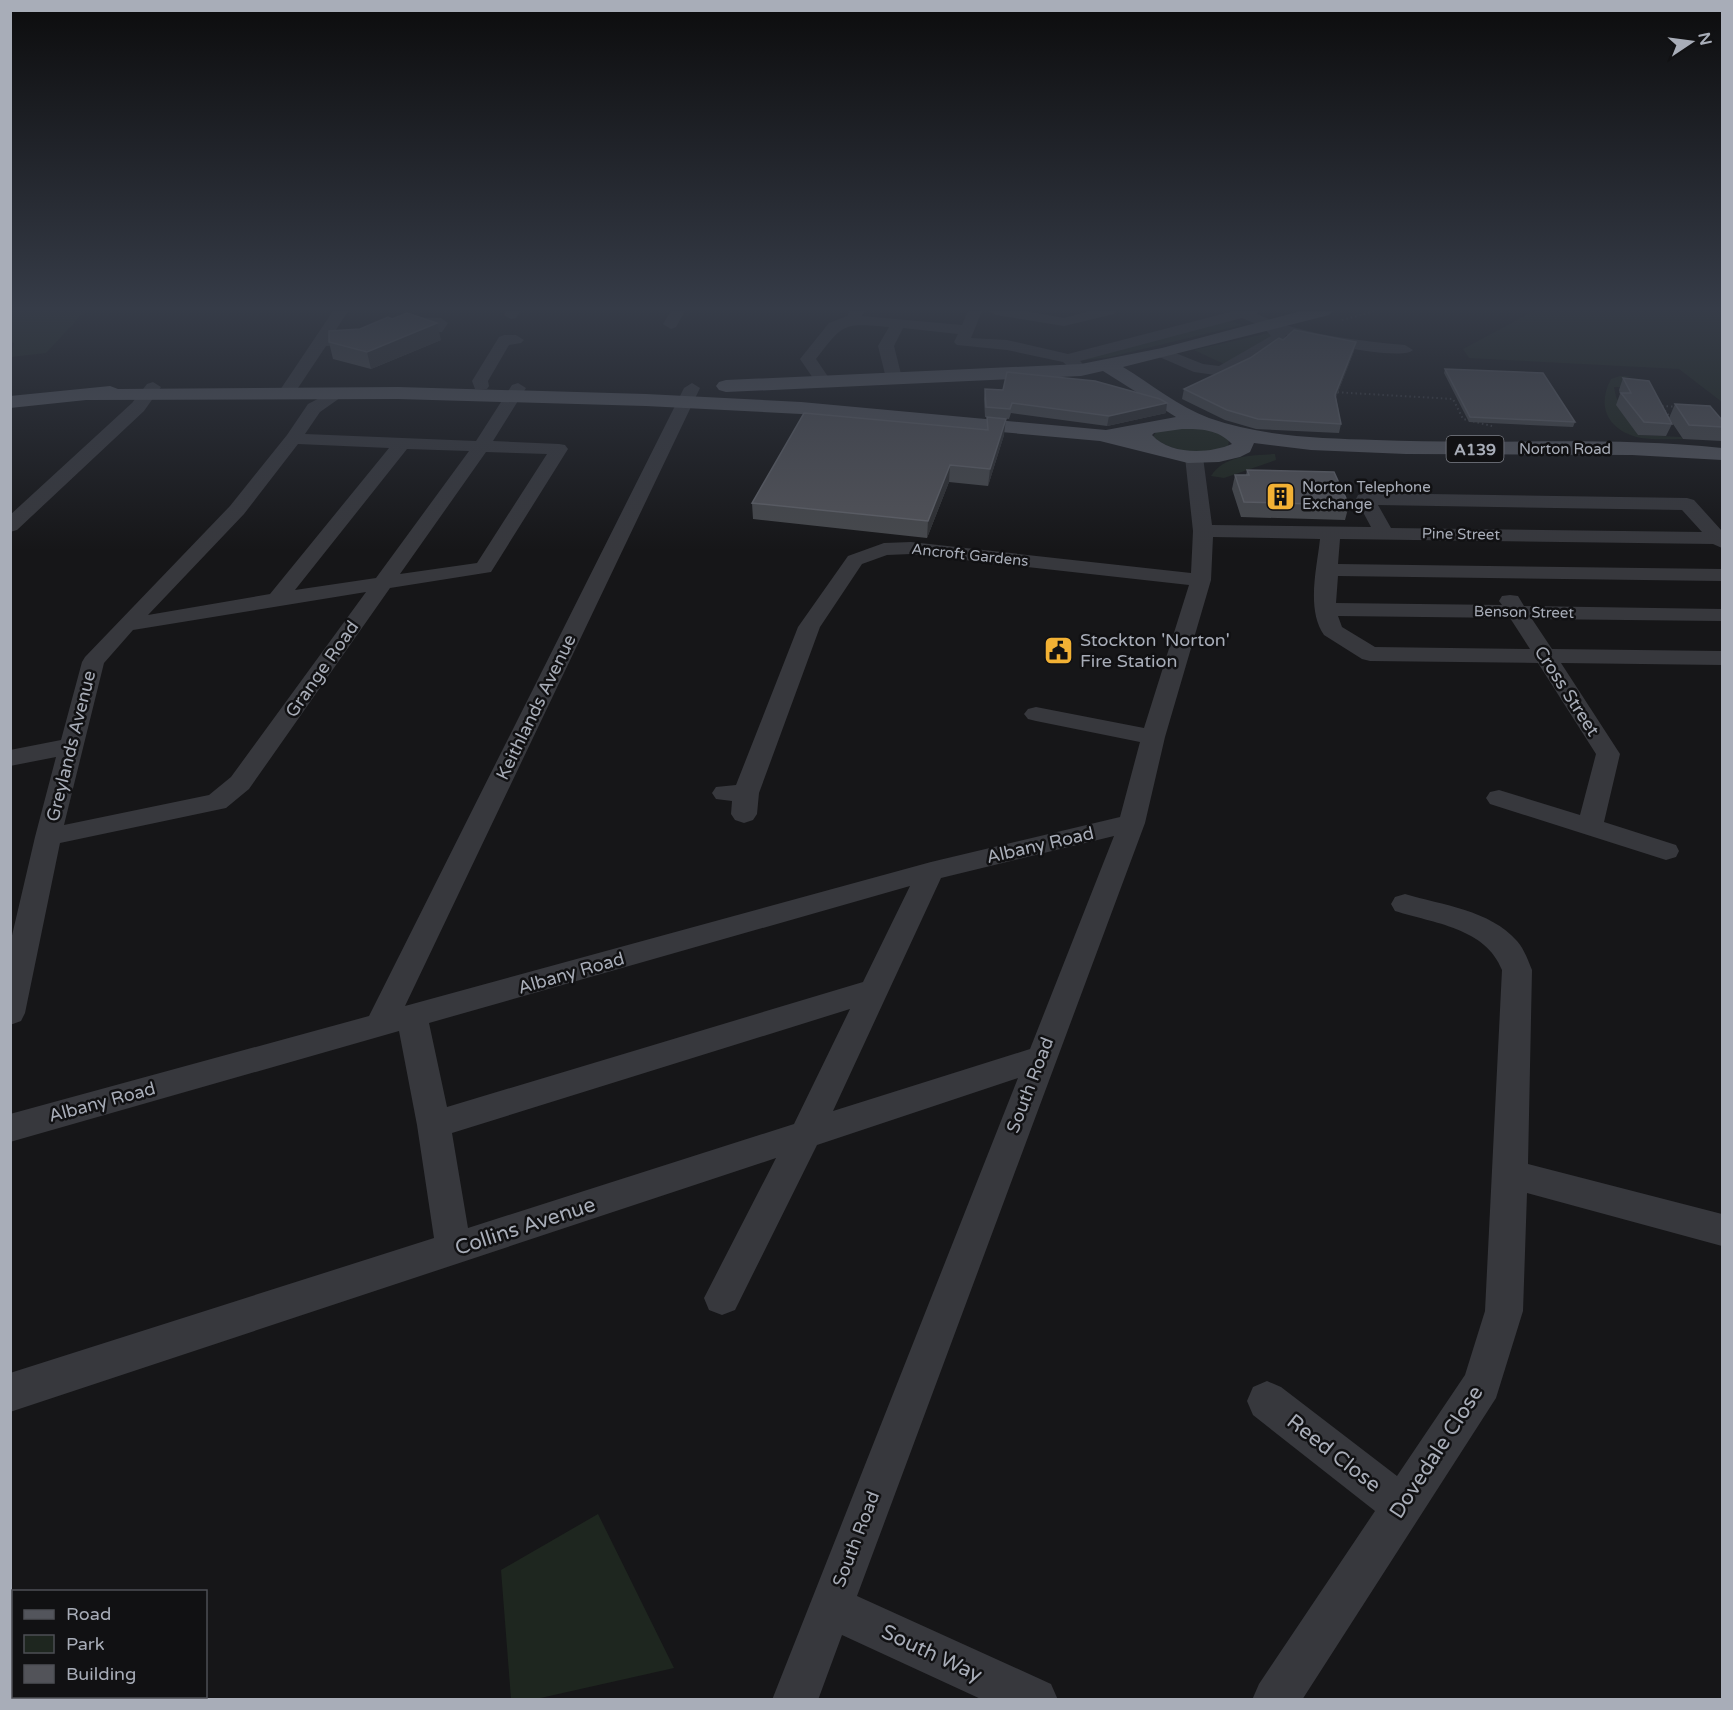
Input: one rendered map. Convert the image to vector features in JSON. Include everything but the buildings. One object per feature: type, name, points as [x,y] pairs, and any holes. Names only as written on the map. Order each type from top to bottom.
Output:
[{"type":"main road","name":"A139","points":[[10,402],[160,391]]},
{"type":"main road","name":"A139","points":[[317,391],[339,393],[622,391],[754,399],[801,408],[1148,438],[1194,457],[1225,436]]},
{"type":"main road","name":"A139","points":[[509,391],[689,395]]},
{"type":"main road","points":[[689,395],[729,391]]},
{"type":"main road","points":[[1141,391],[1174,416]]},
{"type":"main road","name":"A139","points":[[1148,438],[1174,416],[1225,436]]},
{"type":"main road","name":"Norton Road","points":[[1225,436],[1390,448],[1642,449],[1722,454]]},
{"type":"main road","name":"Norton Road","points":[[1225,436],[1271,449],[1345,455],[1580,456],[1722,464]]},
{"type":"street","points":[[10,526],[151,391]]},
{"type":"street","name":"Grange Road","points":[[48,837],[217,802],[240,783],[482,445],[516,392]]},
{"type":"street","name":"Greylands Avenue","points":[[10,1013],[48,837],[93,662],[237,510],[293,439],[314,408],[339,393]]},
{"type":"street","name":"Keithlands Avenue","points":[[380,1025],[689,395]]},
{"type":"street","points":[[126,625],[277,599],[484,568],[559,449],[293,439]]},
{"type":"street","points":[[277,599],[403,442]]},
{"type":"street","name":"South Road","points":[[795,1700],[1132,823],[1153,737],[1201,580],[1203,531],[1194,457]]},
{"type":"street","points":[[1384,533],[1365,499],[1687,504],[1721,540]]},
{"type":"street","name":"Pine Street","points":[[1203,531],[1721,540]]},
{"type":"street","points":[[1330,532],[1325,609],[1332,630],[1370,654],[1722,658]]},
{"type":"street","name":"Cross Street","points":[[1467,534],[1608,754],[1590,827]]},
{"type":"street","name":"Ancroft Gardens","points":[[738,800],[809,627],[855,560],[884,549],[911,548],[1201,580]]},
{"type":"street","points":[[1329,570],[1722,575]]},
{"type":"street","name":"Benson Street","points":[[1325,609],[1712,615]]},
{"type":"street","points":[[1712,615],[1722,640]]},
{"type":"street","points":[[1036,714],[1153,737]]},
{"type":"street","points":[[10,758],[71,746]]},
{"type":"street","points":[[1498,798],[1666,851]]},
{"type":"street","name":"Albany Road","points":[[10,1128],[932,871],[1132,823]]},
{"type":"street","points":[[722,1298],[807,1133],[932,871]]},
{"type":"street","name":"Dovedale Close","points":[[1275,1700],[1482,1384],[1504,1311],[1517,970],[1508,950],[1480,927],[1405,904]]},
{"type":"street","points":[[434,1125],[875,990]]},
{"type":"street","points":[[412,1017],[434,1125],[454,1249]]},
{"type":"street","name":"Collins Avenue","points":[[10,1393],[1040,1058]]},
{"type":"street","points":[[1511,1174],[1722,1230]]},
{"type":"street","name":"Reed Close","points":[[1267,1401],[1401,1505]]},
{"type":"street","name":"South Way","points":[[830,1606],[1035,1700]]},
{"type":"path","points":[[1330,391],[1453,399],[1464,419],[1494,427]]},
{"type":"path","points":[[1671,418],[1662,406],[1681,407]]},
{"type":"green space","points":[[1607,391],[1615,391],[1638,435],[1681,437],[1683,439],[1641,438],[1620,430],[1608,416],[1605,399]]},
{"type":"green space","points":[[1707,391],[1722,391],[1722,402]]},
{"type":"green space","points":[[1163,429],[1208,429],[1223,435],[1229,441],[1228,446],[1199,452],[1179,450],[1153,437],[1156,432]]},
{"type":"green space","points":[[1275,454],[1276,460],[1224,478],[1211,476],[1223,464],[1231,460]]},
{"type":"green space","points":[[598,1514],[674,1668],[536,1699],[511,1699],[501,1570]]},
{"type":"place","name":"Norton Telephone Exchange","points":[[1281,496]]},
{"type":"place","name":"Stockton 'Norton' Fire Station","points":[[1059,650]]}]
